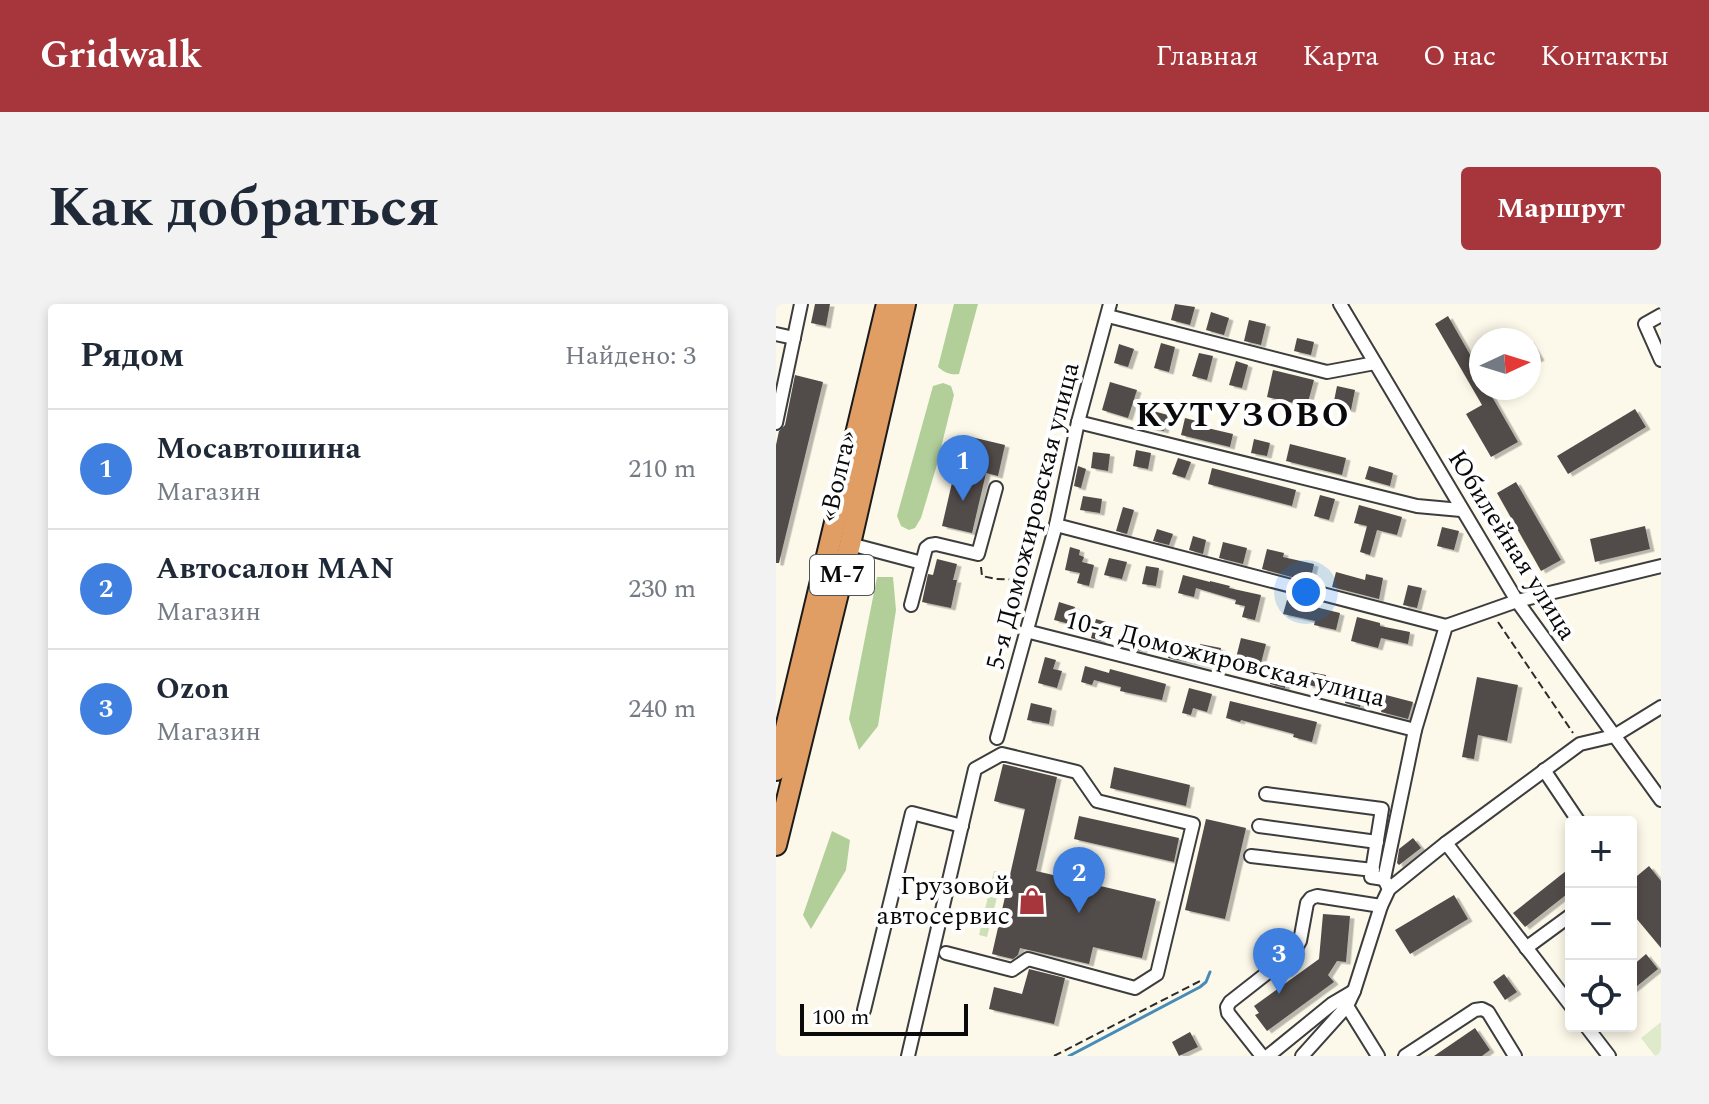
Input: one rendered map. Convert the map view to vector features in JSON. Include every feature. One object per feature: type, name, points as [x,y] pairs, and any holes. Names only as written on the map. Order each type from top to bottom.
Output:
[{"type":"highway","name":"«Волга»","points":[[776,770],[887,304]]},
{"type":"highway","name":"«Волга»","points":[[776,845],[905,304]]},
{"type":"street","points":[[776,423],[801,304]]},
{"type":"street","name":"Юбилейная улица","points":[[1340,304],[1517,601],[1661,800]]},
{"type":"street","points":[[1109,310],[1327,372],[1375,363]]},
{"type":"street","name":"5-я Доможировская улица","points":[[997,738],[1056,525],[1078,422],[1109,310]]},
{"type":"street","points":[[1661,315],[1645,324],[1661,360]]},
{"type":"street","points":[[776,334],[794,338]]},
{"type":"street","points":[[1078,422],[1417,506],[1461,510]]},
{"type":"street","points":[[911,605],[926,548],[936,544],[978,554],[996,488]]},
{"type":"street","points":[[1056,525],[1446,626],[1517,601],[1661,566]]},
{"type":"street","points":[[850,544],[922,563]]},
{"type":"street","points":[[1302,1056],[1347,1006],[1354,991],[1387,884],[1415,730],[1446,626]]},
{"type":"street","name":"10-я Доможировская улица","points":[[1026,631],[1415,730]]},
{"type":"street","points":[[1387,884],[1580,744],[1614,736],[1661,707]]},
{"type":"street","points":[[908,1056],[975,769],[1002,754],[1077,772],[1097,801],[1193,824],[1157,974],[1135,988],[1028,959],[1012,970],[946,953]]},
{"type":"street","points":[[1544,770],[1575,816]]},
{"type":"street","points":[[1266,794],[1382,809],[1371,877],[1387,884]]},
{"type":"street","points":[[864,1010],[912,813],[962,826]]},
{"type":"street","points":[[1259,826],[1377,842]]},
{"type":"street","points":[[1446,843],[1565,997]]},
{"type":"street","points":[[1251,856],[1373,870]]},
{"type":"street","points":[[1354,991],[1332,1004],[1265,1056],[1228,1013],[1227,1007],[1294,952],[1300,941],[1307,903],[1311,898],[1317,896],[1381,906]]},
{"type":"street","points":[[1526,948],[1565,919]]},
{"type":"street","points":[[1347,1006],[1378,1056]]},
{"type":"street","points":[[1405,1056],[1475,1010],[1482,1009],[1488,1012],[1515,1056]]},
{"type":"street","points":[[1591,1032],[1609,1056]]},
{"type":"path","points":[[978,554],[982,576],[1040,581]]},
{"type":"path","points":[[1490,610],[1580,744]]},
{"type":"path","points":[[1054,1056],[1202,980]]},
{"type":"green space","points":[[954,304],[978,304],[959,374],[948,373],[938,367]]},
{"type":"green space","points":[[943,383],[951,386],[954,395],[921,518],[915,528],[909,530],[901,526],[897,516],[933,386]]},
{"type":"green space","points":[[877,577],[893,577],[896,610],[878,726],[859,750],[849,719]]},
{"type":"green space","points":[[832,831],[850,840],[846,870],[811,929],[803,915]]},
{"type":"green space","points":[[994,871],[1003,873],[987,937],[979,935]]},
{"type":"green space","points":[[1661,1022],[1661,1056],[1655,1056],[1641,1038]]},
{"type":"building","points":[[815,304],[830,304],[826,326],[811,323]]},
{"type":"building","points":[[1175,304],[1195,307],[1190,325],[1171,320]]},
{"type":"building","points":[[1211,312],[1229,318],[1224,335],[1206,330]]},
{"type":"building","points":[[1448,316],[1469,353],[1469,383],[1435,324]]},
{"type":"building","points":[[1249,320],[1266,324],[1261,345],[1244,341]]},
{"type":"building","points":[[1297,338],[1314,342],[1311,355],[1294,351]]},
{"type":"building","points":[[1161,343],[1175,347],[1169,372],[1154,368]]},
{"type":"building","points":[[1119,344],[1134,349],[1128,367],[1114,363]]},
{"type":"building","points":[[1199,353],[1213,356],[1207,380],[1192,376]]},
{"type":"building","points":[[1236,361],[1248,365],[1242,388],[1229,385]]},
{"type":"building","points":[[1273,370],[1314,380],[1307,406],[1267,397]]},
{"type":"building","points":[[795,375],[823,382],[779,563],[776,563],[776,445],[779,431],[785,425]]},
{"type":"building","points":[[1110,382],[1137,390],[1128,418],[1102,410]]},
{"type":"building","points":[[1337,386],[1355,390],[1351,410],[1333,406]]},
{"type":"building","points":[[1479,400],[1494,400],[1518,442],[1491,457],[1466,414],[1482,405]]},
{"type":"building","points":[[1635,409],[1646,427],[1568,474],[1557,456]]},
{"type":"building","points":[[1153,411],[1168,415],[1164,431],[1148,427]]},
{"type":"building","points":[[1185,418],[1204,423],[1203,427],[1233,434],[1230,447],[1181,435]]},
{"type":"building","points":[[963,435],[1005,445],[998,476],[986,473],[972,533],[942,526]]},
{"type":"building","points":[[1254,439],[1270,443],[1267,456],[1251,453]]},
{"type":"building","points":[[1290,444],[1346,458],[1342,475],[1286,461]]},
{"type":"building","points":[[1136,450],[1151,453],[1148,469],[1133,466]]},
{"type":"building","points":[[1093,452],[1110,454],[1108,471],[1091,468]]},
{"type":"building","points":[[1178,458],[1191,462],[1185,478],[1172,474]]},
{"type":"building","points":[[1078,466],[1086,469],[1081,488],[1074,486]]},
{"type":"building","points":[[1369,466],[1393,473],[1390,486],[1365,479]]},
{"type":"building","points":[[1212,468],[1296,490],[1292,506],[1208,484]]},
{"type":"building","points":[[1516,482],[1561,560],[1541,571],[1497,493]]},
{"type":"building","points":[[1320,495],[1335,499],[1329,520],[1314,516]]},
{"type":"building","points":[[1083,496],[1102,499],[1100,513],[1080,510]]},
{"type":"building","points":[[1359,505],[1402,517],[1397,535],[1377,530],[1370,555],[1360,552],[1367,526],[1354,523]]},
{"type":"building","points":[[1123,507],[1134,510],[1127,534],[1116,531]]},
{"type":"building","points":[[1645,526],[1650,549],[1595,562],[1590,539]]},
{"type":"building","points":[[1442,527],[1459,531],[1454,550],[1437,546]]},
{"type":"building","points":[[1157,529],[1173,534],[1169,545],[1153,541]]},
{"type":"building","points":[[1193,536],[1206,540],[1203,554],[1189,550]]},
{"type":"building","points":[[1223,542],[1247,548],[1243,564],[1219,558]]},
{"type":"building","points":[[1070,547],[1080,550],[1079,555],[1084,557],[1082,562],[1094,565],[1089,586],[1077,583],[1080,573],[1065,570]]},
{"type":"building","points":[[1267,549],[1284,553],[1283,557],[1314,564],[1310,582],[1262,569]]},
{"type":"building","points":[[1109,558],[1127,562],[1122,579],[1104,575]]},
{"type":"building","points":[[937,559],[957,564],[951,608],[922,602],[928,574],[933,575]]},
{"type":"building","points":[[1146,566],[1159,568],[1156,586],[1142,584]]},
{"type":"building","points":[[1336,572],[1365,580],[1366,574],[1383,578],[1379,599],[1332,587]]},
{"type":"building","points":[[1183,575],[1261,595],[1255,620],[1242,617],[1245,606],[1235,604],[1236,600],[1196,588],[1194,597],[1178,593]]},
{"type":"building","points":[[1408,585],[1422,588],[1417,608],[1403,605]]},
{"type":"building","points":[[1287,600],[1340,613],[1336,630],[1314,625],[1315,621],[1283,614]]},
{"type":"building","points":[[1059,602],[1075,607],[1070,624],[1054,620]]},
{"type":"building","points":[[1357,617],[1410,632],[1408,644],[1381,638],[1378,648],[1351,641]]},
{"type":"building","points":[[1096,619],[1106,622],[1101,641],[1091,638]]},
{"type":"building","points":[[1132,638],[1144,642],[1142,651],[1129,648]]},
{"type":"building","points":[[1241,638],[1266,644],[1261,663],[1289,669],[1285,688],[1270,684],[1271,679],[1233,670]]},
{"type":"building","points":[[1200,644],[1221,648],[1217,668],[1168,658],[1171,647],[1198,654]]},
{"type":"building","points":[[1045,657],[1056,660],[1053,669],[1062,671],[1057,688],[1038,683]]},
{"type":"building","points":[[1085,666],[1109,673],[1110,669],[1166,684],[1162,700],[1120,691],[1121,687],[1094,680],[1092,685],[1081,682]]},
{"type":"building","points":[[1310,672],[1326,675],[1324,688],[1308,685]]},
{"type":"building","points":[[1477,677],[1518,685],[1507,741],[1478,735],[1474,759],[1462,757]]},
{"type":"building","points":[[1350,685],[1365,689],[1360,707],[1345,703]]},
{"type":"building","points":[[1189,688],[1212,694],[1207,712],[1193,708],[1191,715],[1182,713]]},
{"type":"building","points":[[1386,695],[1413,702],[1408,719],[1381,712]]},
{"type":"building","points":[[1230,701],[1317,722],[1312,742],[1293,737],[1294,734],[1226,718]]},
{"type":"building","points":[[1031,703],[1052,708],[1049,724],[1027,720]]},
{"type":"building","points":[[1003,764],[1057,777],[1036,871],[1156,899],[1142,958],[1093,947],[1089,964],[1020,948],[1013,959],[992,954],[1025,809],[994,801]]},
{"type":"building","points":[[1114,767],[1190,785],[1186,806],[1110,788]]},
{"type":"building","points":[[1079,816],[1179,838],[1174,862],[1074,839]]},
{"type":"building","points":[[1206,819],[1246,828],[1225,919],[1185,910]]},
{"type":"building","points":[[1413,838],[1421,848],[1399,865],[1399,849]]},
{"type":"building","points":[[1649,866],[1661,881],[1661,948],[1637,919],[1637,876]]},
{"type":"building","points":[[1565,872],[1565,896],[1525,927],[1513,913]]},
{"type":"building","points":[[1454,895],[1468,919],[1410,954],[1395,930]]},
{"type":"building","points":[[1323,914],[1350,916],[1346,962],[1337,961],[1328,975],[1334,982],[1267,1031],[1255,1015],[1259,1013],[1254,1006],[1319,959]]},
{"type":"building","points":[[1646,954],[1658,969],[1637,986],[1637,962]]},
{"type":"building","points":[[1029,969],[1065,978],[1054,1024],[989,1009],[994,987],[1022,994]]},
{"type":"building","points":[[1504,974],[1517,992],[1505,1000],[1493,982]]},
{"type":"building","points":[[1475,1028],[1490,1050],[1482,1056],[1434,1056]]},
{"type":"building","points":[[1190,1032],[1198,1047],[1179,1056],[1172,1042]]},
{"type":"waterway","points":[[1069,1056],[1200,987],[1210,972]]},
{"type":"place","name":"Мосавтошина","points":[[963,501]]},
{"type":"place","name":"Грузовой автосервис","points":[[1032,901]]},
{"type":"place","name":"Автосалон MAN","points":[[1079,913]]},
{"type":"place","name":"Ozon","points":[[1279,994]]},
{"type":"district","name":"КУТУЗОВО","points":[[1243,416]]}]
